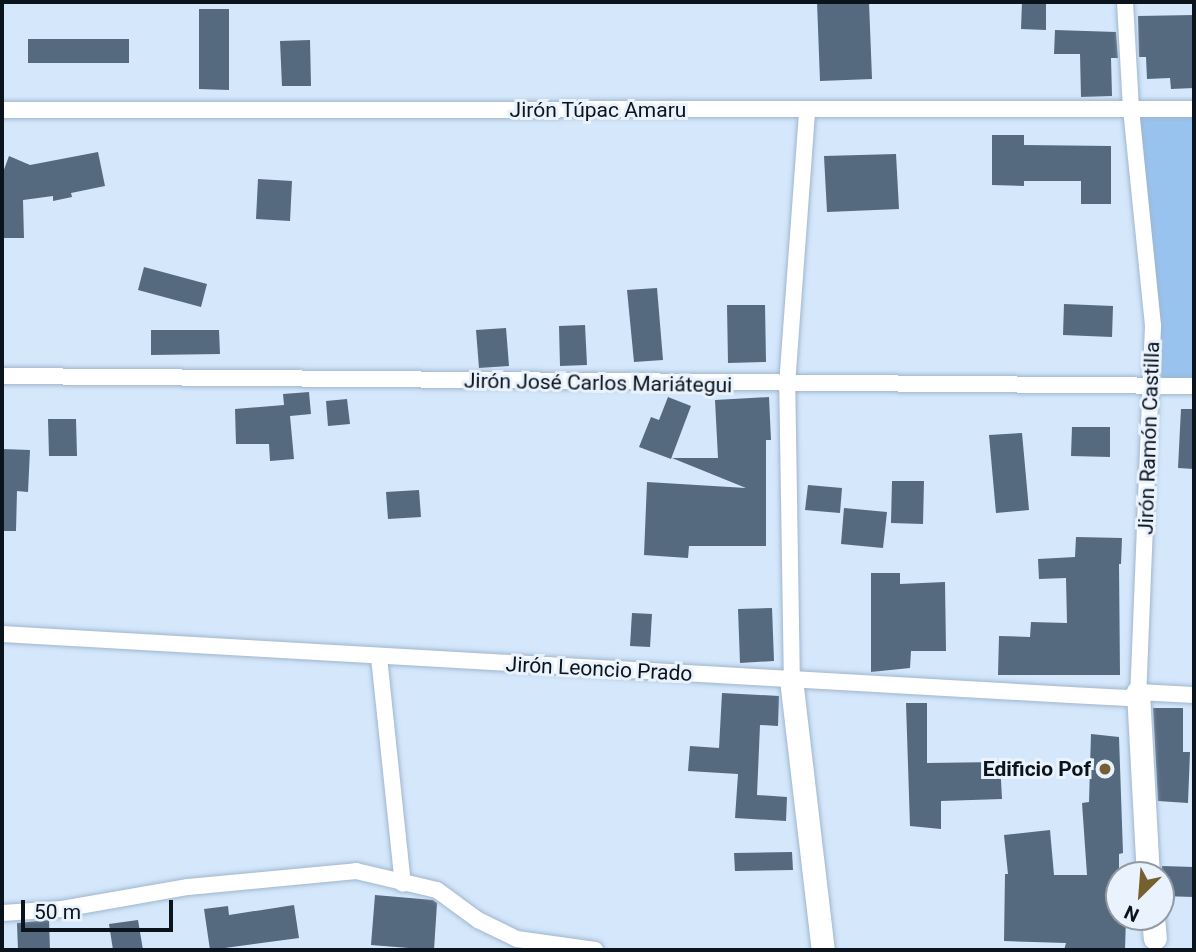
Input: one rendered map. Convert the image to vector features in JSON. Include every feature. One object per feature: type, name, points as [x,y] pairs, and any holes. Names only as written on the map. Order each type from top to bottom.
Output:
[{"type":"street","name":"Jirón Ramón Castilla","points":[[1125,2],[1131,109],[1153,326],[1138,692],[1147,861]]},
{"type":"street","name":"Jirón Túpac Amaru","points":[[2,110],[1194,109]]},
{"type":"street","points":[[807,110],[787,385],[791,679],[823,950]]},
{"type":"street","name":"Jirón José Carlos Mariátegui","points":[[2,376],[787,385],[1194,386]]},
{"type":"street","name":"Jirón Leoncio Prado","points":[[2,634],[1128,698],[1138,692],[1194,695]]},
{"type":"street","points":[[379,656],[403,884]]},
{"type":"street","points":[[2,913],[62,909],[188,887],[356,872],[438,890],[478,920],[517,939],[595,950]]},
{"type":"street","points":[[1153,931],[1153,950]]},
{"type":"shaded area","points":[[1131,109],[1194,109],[1194,385],[1163,386]]},
{"type":"building","points":[[817,2],[869,2],[872,79],[820,81]]},
{"type":"building","points":[[1022,2],[1046,2],[1046,30],[1021,29]]},
{"type":"building","points":[[199,9],[229,9],[229,90],[199,89]]},
{"type":"building","points":[[1194,15],[1194,88],[1171,89],[1170,78],[1147,79],[1146,57],[1139,57],[1138,16]]},
{"type":"building","points":[[1055,30],[1116,32],[1118,58],[1111,58],[1112,96],[1081,97],[1080,54],[1054,54]]},
{"type":"building","points":[[28,39],[129,39],[129,63],[28,63]]},
{"type":"building","points":[[310,40],[311,86],[282,86],[280,41]]},
{"type":"building","points":[[992,135],[1024,135],[1024,145],[1111,146],[1111,204],[1081,204],[1081,181],[1024,181],[1024,186],[992,185]]},
{"type":"building","points":[[98,152],[105,186],[71,193],[72,197],[53,201],[53,196],[23,200],[24,238],[2,238],[2,175],[9,156],[30,165]]},
{"type":"building","points":[[896,154],[899,209],[827,212],[824,156]]},
{"type":"building","points":[[258,179],[292,181],[290,221],[256,219]]},
{"type":"building","points":[[144,267],[207,284],[201,307],[138,290]]},
{"type":"building","points":[[657,288],[663,360],[634,362],[627,290]]},
{"type":"building","points":[[1064,304],[1113,306],[1112,337],[1063,335]]},
{"type":"building","points":[[727,305],[765,305],[766,362],[728,363]]},
{"type":"building","points":[[585,325],[587,365],[560,366],[559,326]]},
{"type":"building","points":[[506,328],[509,366],[479,368],[476,330]]},
{"type":"building","points":[[151,330],[219,330],[220,354],[151,355]]},
{"type":"building","points":[[309,392],[311,414],[290,416],[294,459],[270,461],[269,444],[236,444],[235,409],[284,405],[283,394]]},
{"type":"building","points":[[668,397],[691,406],[671,459],[639,447],[651,417],[659,420]]},
{"type":"building","points":[[769,397],[771,440],[766,440],[766,546],[689,546],[688,558],[644,555],[647,482],[746,488],[672,458],[718,458],[715,400]]},
{"type":"building","points":[[347,399],[350,424],[328,426],[326,401]]},
{"type":"building","points":[[1181,409],[1194,409],[1194,469],[1178,468]]},
{"type":"building","points":[[48,419],[76,419],[77,456],[49,456]]},
{"type":"building","points":[[1072,427],[1110,427],[1110,457],[1071,456]]},
{"type":"building","points":[[1022,433],[1029,510],[996,513],[989,435]]},
{"type":"building","points":[[2,449],[30,450],[28,492],[17,491],[16,531],[2,531]]},
{"type":"building","points":[[892,481],[924,481],[923,524],[891,523]]},
{"type":"building","points":[[808,485],[842,488],[840,513],[805,510]]},
{"type":"building","points":[[419,490],[421,517],[388,519],[386,492]]},
{"type":"building","points":[[844,508],[887,512],[883,548],[841,544]]},
{"type":"building","points":[[1076,537],[1122,538],[1119,564],[1120,675],[998,675],[999,636],[1030,637],[1031,622],[1067,623],[1066,578],[1039,579],[1038,559],[1075,557]]},
{"type":"building","points":[[871,573],[900,573],[900,584],[945,582],[946,651],[911,651],[910,668],[871,672]]},
{"type":"building","points":[[772,608],[774,661],[740,663],[738,609]]},
{"type":"building","points":[[632,613],[652,614],[650,647],[630,646]]},
{"type":"building","points":[[722,693],[779,696],[778,726],[760,725],[757,795],[787,797],[786,821],[735,818],[738,774],[688,771],[690,746],[719,748]]},
{"type":"building","points":[[906,703],[927,703],[927,763],[1000,762],[1002,799],[941,801],[941,829],[910,826]]},
{"type":"building","points":[[1153,708],[1183,708],[1183,752],[1190,752],[1188,803],[1158,801]]},
{"type":"building","points":[[1091,734],[1119,737],[1123,853],[1119,854],[1119,861],[1105,861],[1105,931],[1126,931],[1125,950],[1064,950],[1066,943],[1004,941],[1005,874],[1008,874],[1004,835],[1050,830],[1054,875],[1087,875],[1082,803],[1089,802]]},
{"type":"building","points":[[792,852],[793,870],[735,871],[734,853]]},
{"type":"building","points":[[1175,866],[1194,867],[1194,897],[1175,896]]},
{"type":"building","points":[[375,895],[433,900],[437,903],[434,950],[371,945]]},
{"type":"building","points":[[294,905],[299,938],[210,950],[204,909],[228,906],[229,915]]},
{"type":"building","points":[[49,920],[50,950],[18,950],[17,923]]},
{"type":"building","points":[[138,920],[143,950],[113,950],[109,924]]},
{"type":"place","name":"Edificio Pof","points":[[1105,769]]}]
